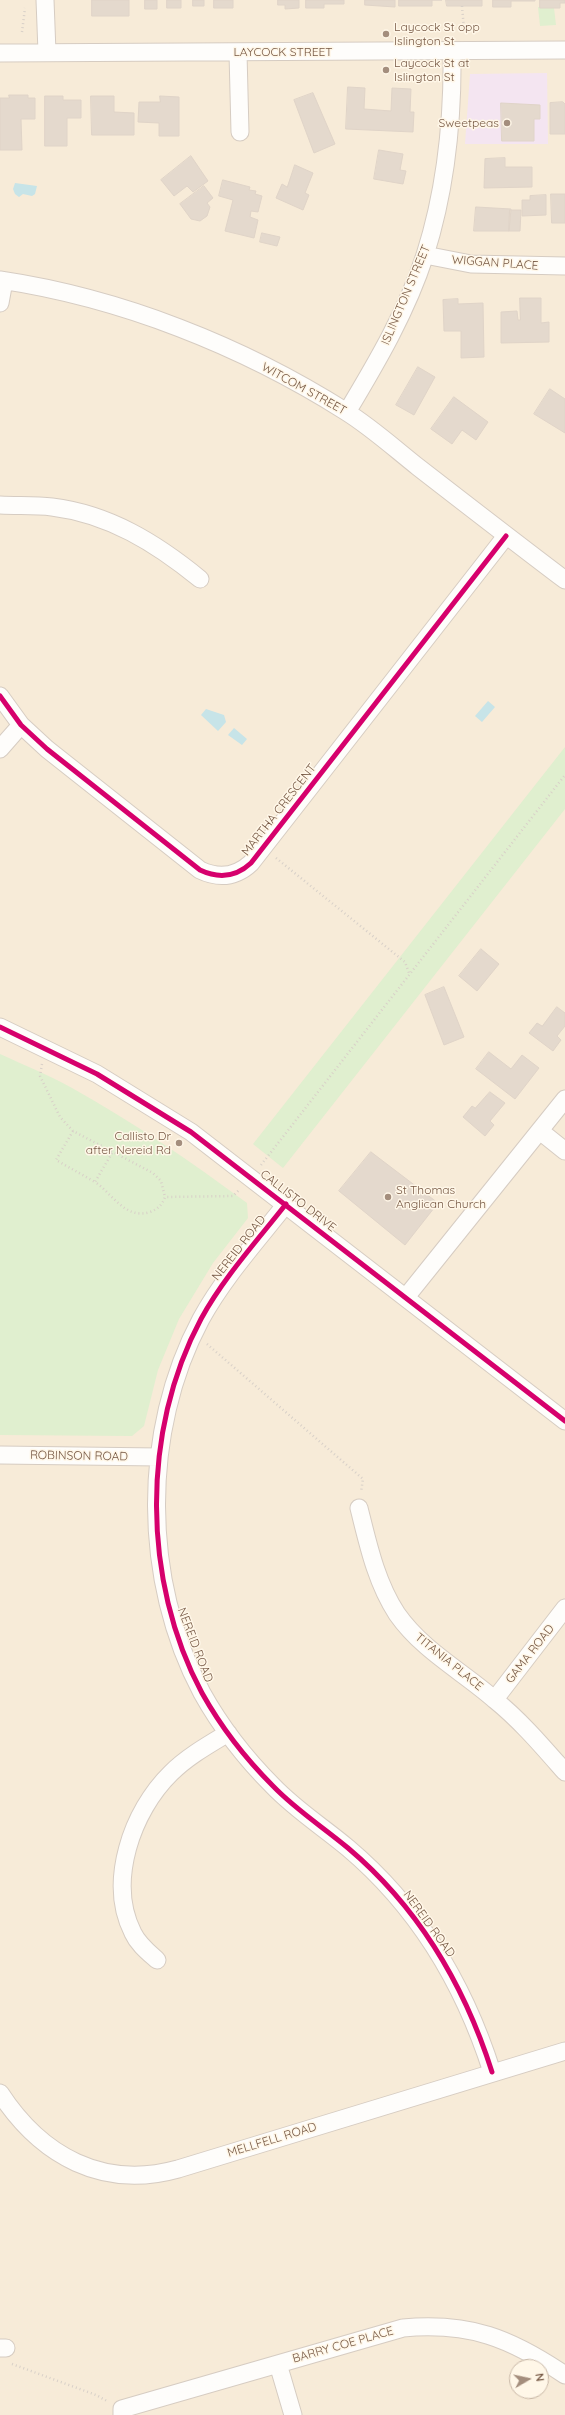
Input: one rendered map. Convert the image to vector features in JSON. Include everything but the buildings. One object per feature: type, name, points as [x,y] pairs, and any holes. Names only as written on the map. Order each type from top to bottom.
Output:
[{"type":"street","points":[[45,0],[47,52]]},
{"type":"street","name":"LAYCOCK STREET","points":[[0,53],[238,53],[565,50]]},
{"type":"street","name":"ISLINGTON STREET","points":[[347,412],[384,350],[425,255],[442,185],[447,149],[451,115],[452,51]]},
{"type":"street","points":[[238,53],[240,132]]},
{"type":"street","name":"WIGGAN PLACE","points":[[425,255],[471,264],[565,266]]},
{"type":"street","points":[[0,302],[2,281]]},
{"type":"street","name":"WITCOM STREET","points":[[2,281],[101,303],[180,329],[264,366],[347,412],[565,580]]},
{"type":"street","points":[[0,505],[52,507],[109,521],[151,542],[200,579]]},
{"type":"street","name":"MARTHA CRESCENT","points":[[0,696],[21,725],[47,749],[207,873],[225,876],[238,872],[252,863],[506,536]]},
{"type":"street","points":[[0,749],[21,725]]},
{"type":"street","name":"CALLISTO DRIVE","points":[[0,1027],[45,1048],[137,1097],[191,1132],[565,1421]]},
{"type":"street","points":[[406,1297],[565,1099]]},
{"type":"street","points":[[540,1131],[565,1150]]},
{"type":"street","name":"NEREID ROAD","points":[[286,1204],[220,1289],[194,1334],[173,1389],[159,1457],[158,1528],[166,1594],[177,1632],[189,1665],[202,1693],[228,1733],[274,1788],[310,1819],[347,1847],[401,1899],[427,1933],[448,1967],[468,2006],[492,2072]]},
{"type":"street","name":"ROBINSON ROAD","points":[[0,1455],[159,1457]]},
{"type":"street","name":"TITANIA PLACE","points":[[359,1508],[376,1570],[397,1613],[428,1649],[495,1699],[523,1726],[565,1772]]},
{"type":"street","name":"GAMA ROAD","points":[[495,1699],[565,1608]]},
{"type":"street","points":[[157,1960],[136,1939],[124,1908],[124,1870],[133,1831],[149,1799],[171,1773],[188,1759],[228,1733]]},
{"type":"street","name":"MELLFELL ROAD","points":[[0,2093],[30,2130],[64,2157],[98,2171],[129,2176],[145,2176],[178,2169],[492,2072],[565,2051]]},
{"type":"street","name":"BARRY COE PLACE","points":[[122,2412],[278,2364],[403,2328],[428,2326],[475,2332],[504,2340],[531,2352],[565,2375]]},
{"type":"street","points":[[278,2364],[293,2415]]},
{"type":"path","points":[[462,6],[464,29]]},
{"type":"path","points":[[22,32],[26,21],[26,8]]},
{"type":"path","points":[[165,1197],[233,1196],[251,1177],[565,775]]},
{"type":"path","points":[[263,848],[405,962],[409,973]]},
{"type":"path","points":[[45,1048],[40,1076],[60,1117],[73,1132],[153,1173],[162,1181],[165,1197],[162,1205],[147,1213],[133,1212],[121,1206],[106,1189],[56,1160],[73,1132]]},
{"type":"path","points":[[95,1182],[112,1153]]},
{"type":"path","points":[[194,1334],[363,1479],[359,1508]]},
{"type":"path","points":[[3,2348],[12,2365],[96,2395],[122,2412]]},
{"type":"shaded area","points":[[0,0],[565,0],[565,2415],[0,2415]]},
{"type":"shaded area","name":"Sweetpeas","points":[[547,73],[548,144],[465,144],[470,74]]},
{"type":"green space","points":[[538,7],[554,8],[556,25],[540,26]]},
{"type":"green space","points":[[565,747],[565,809],[283,1168],[253,1144]]},
{"type":"green space","points":[[0,1054],[63,1083],[117,1114],[183,1157],[247,1203],[248,1218],[213,1263],[179,1319],[158,1370],[144,1426],[132,1436],[0,1435]]},
{"type":"water","points":[[15,183],[37,186],[35,194],[32,196],[23,194],[19,197],[15,194],[13,189]]},
{"type":"water","points":[[488,701],[495,707],[482,722],[475,716]]},
{"type":"water","points":[[206,709],[224,715],[226,722],[218,731],[201,715]]},
{"type":"water","points":[[234,728],[247,739],[242,745],[228,735]]},
{"type":"cycle path","points":[[0,696],[21,725],[47,749],[200,870],[214,875],[233,874],[251,863],[506,536]]},
{"type":"cycle path","points":[[0,1027],[97,1074],[191,1132],[565,1421]]},
{"type":"cycle path","points":[[286,1204],[230,1274],[201,1319],[181,1363],[167,1409],[159,1457],[156,1506],[159,1555],[168,1603],[182,1649],[209,1706],[244,1754],[273,1786],[300,1811],[348,1848],[397,1896],[417,1922],[453,1978],[468,2008],[492,2072]]},
{"type":"place","name":"Laycock St opp Islington St","points":[[386,34]]},
{"type":"place","name":"Laycock St at Islington St","points":[[386,70]]},
{"type":"place","name":"Sweetpeas","points":[[507,123]]},
{"type":"place","name":"Callisto Dr after Nereid Rd","points":[[179,1143]]},
{"type":"place","name":"St Thomas Anglican Church","points":[[388,1197]]}]
